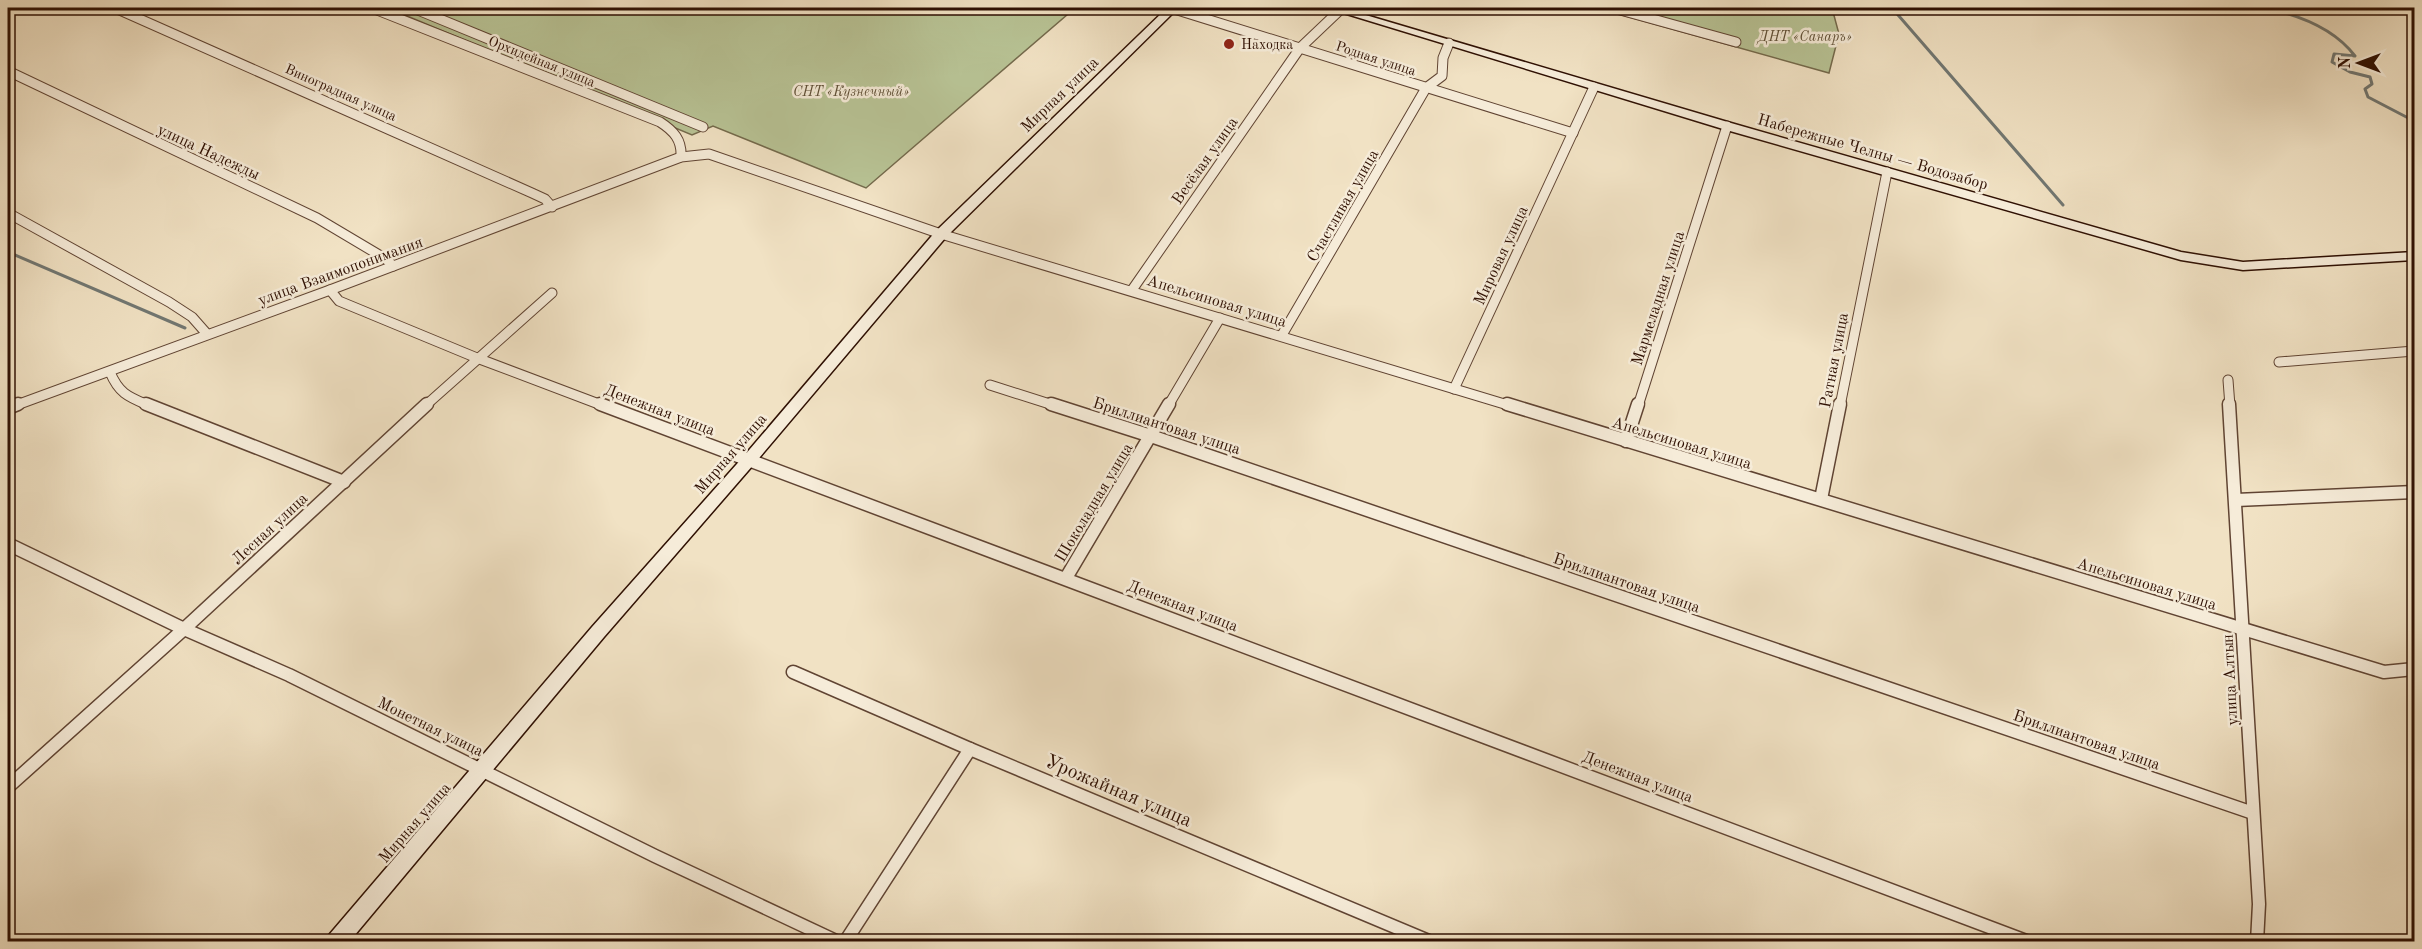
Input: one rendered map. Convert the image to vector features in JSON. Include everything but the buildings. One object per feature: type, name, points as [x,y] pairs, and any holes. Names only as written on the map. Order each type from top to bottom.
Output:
[{"type":"street","name":"Виноградная улица","points":[[115,8],[532,193],[545,199],[552,207]]},
{"type":"street","name":"Орхидейная улица","points":[[372,8],[660,122],[677,135],[682,144],[681,157]]},
{"type":"street","points":[[413,8],[703,127]]},
{"type":"street","name":"Родная улица","points":[[1172,8],[1573,133]]},
{"type":"street","name":"Мирная улица","points":[[336,942],[598,632],[749,460],[941,234],[1172,8]]},
{"type":"street","points":[[1613,8],[1736,42]]},
{"type":"street","name":"Весёлая улица","points":[[1132,290],[1300,48],[1336,9]]},
{"type":"street","name":"Набережные Челны — Водозабор","points":[[1336,9],[1727,126],[2181,256],[2242,266],[2415,256]]},
{"type":"street","name":"Счастливая улица","points":[[1282,335],[1426,88],[1442,76],[1443,58],[1449,43]]},
{"type":"street","name":"улица Надежды","points":[[8,71],[317,218],[386,259],[393,267]]},
{"type":"street","name":"Мировая улица","points":[[1454,389],[1594,87]]},
{"type":"street","name":"Мармеладная улица","points":[[1626,441],[1727,126]]},
{"type":"street","name":"Апельсиновая улица","points":[[681,157],[709,154],[941,234],[1282,335],[2384,672],[2415,669]]},
{"type":"street","name":"улица Взаимопонимания","points":[[8,408],[393,267],[681,157]]},
{"type":"street","name":"Ратная улица","points":[[1821,499],[1887,172]]},
{"type":"street","points":[[8,213],[169,302],[192,317],[207,334]]},
{"type":"street","name":"Денежная улица","points":[[330,290],[339,301],[477,358],[2030,942]]},
{"type":"street","name":"Лесная улица","points":[[8,787],[184,629],[477,358],[552,293]]},
{"type":"street","name":"Шоколадная улица","points":[[1066,578],[1220,318]]},
{"type":"street","points":[[2279,362],[2415,351]]},
{"type":"street","points":[[110,372],[116,387],[130,398],[344,482]]},
{"type":"street","name":"улица Алтын","points":[[2228,380],[2259,904],[2257,942]]},
{"type":"street","name":"Бриллиантовая улица","points":[[990,385],[1151,436],[2253,813]]},
{"type":"street","points":[[2236,500],[2415,492]]},
{"type":"street","name":"Монетная улица","points":[[8,544],[184,629],[289,675],[655,856],[838,942]]},
{"type":"street","name":"Урожайная улица","points":[[793,672],[970,749],[1431,942]]},
{"type":"street","points":[[845,942],[970,749]]},
{"type":"green space","name":"СНТ «Кузнечный»","points":[[388,8],[1075,8],[866,188],[713,126],[692,135]]},
{"type":"green space","name":"ДНТ «Санаръ»","points":[[1597,8],[1832,8],[1839,34],[1829,73]]},
{"type":"waterway","points":[[1892,8],[2063,205]]},
{"type":"waterway","points":[[2265,8],[2303,19],[2337,38],[2355,56],[2334,54],[2332,62],[2350,72],[2370,77],[2372,84],[2365,89],[2368,97],[2414,121]]},
{"type":"waterway","points":[[8,252],[185,328]]},
{"type":"place","name":"Находка","points":[[1229,44]]}]
